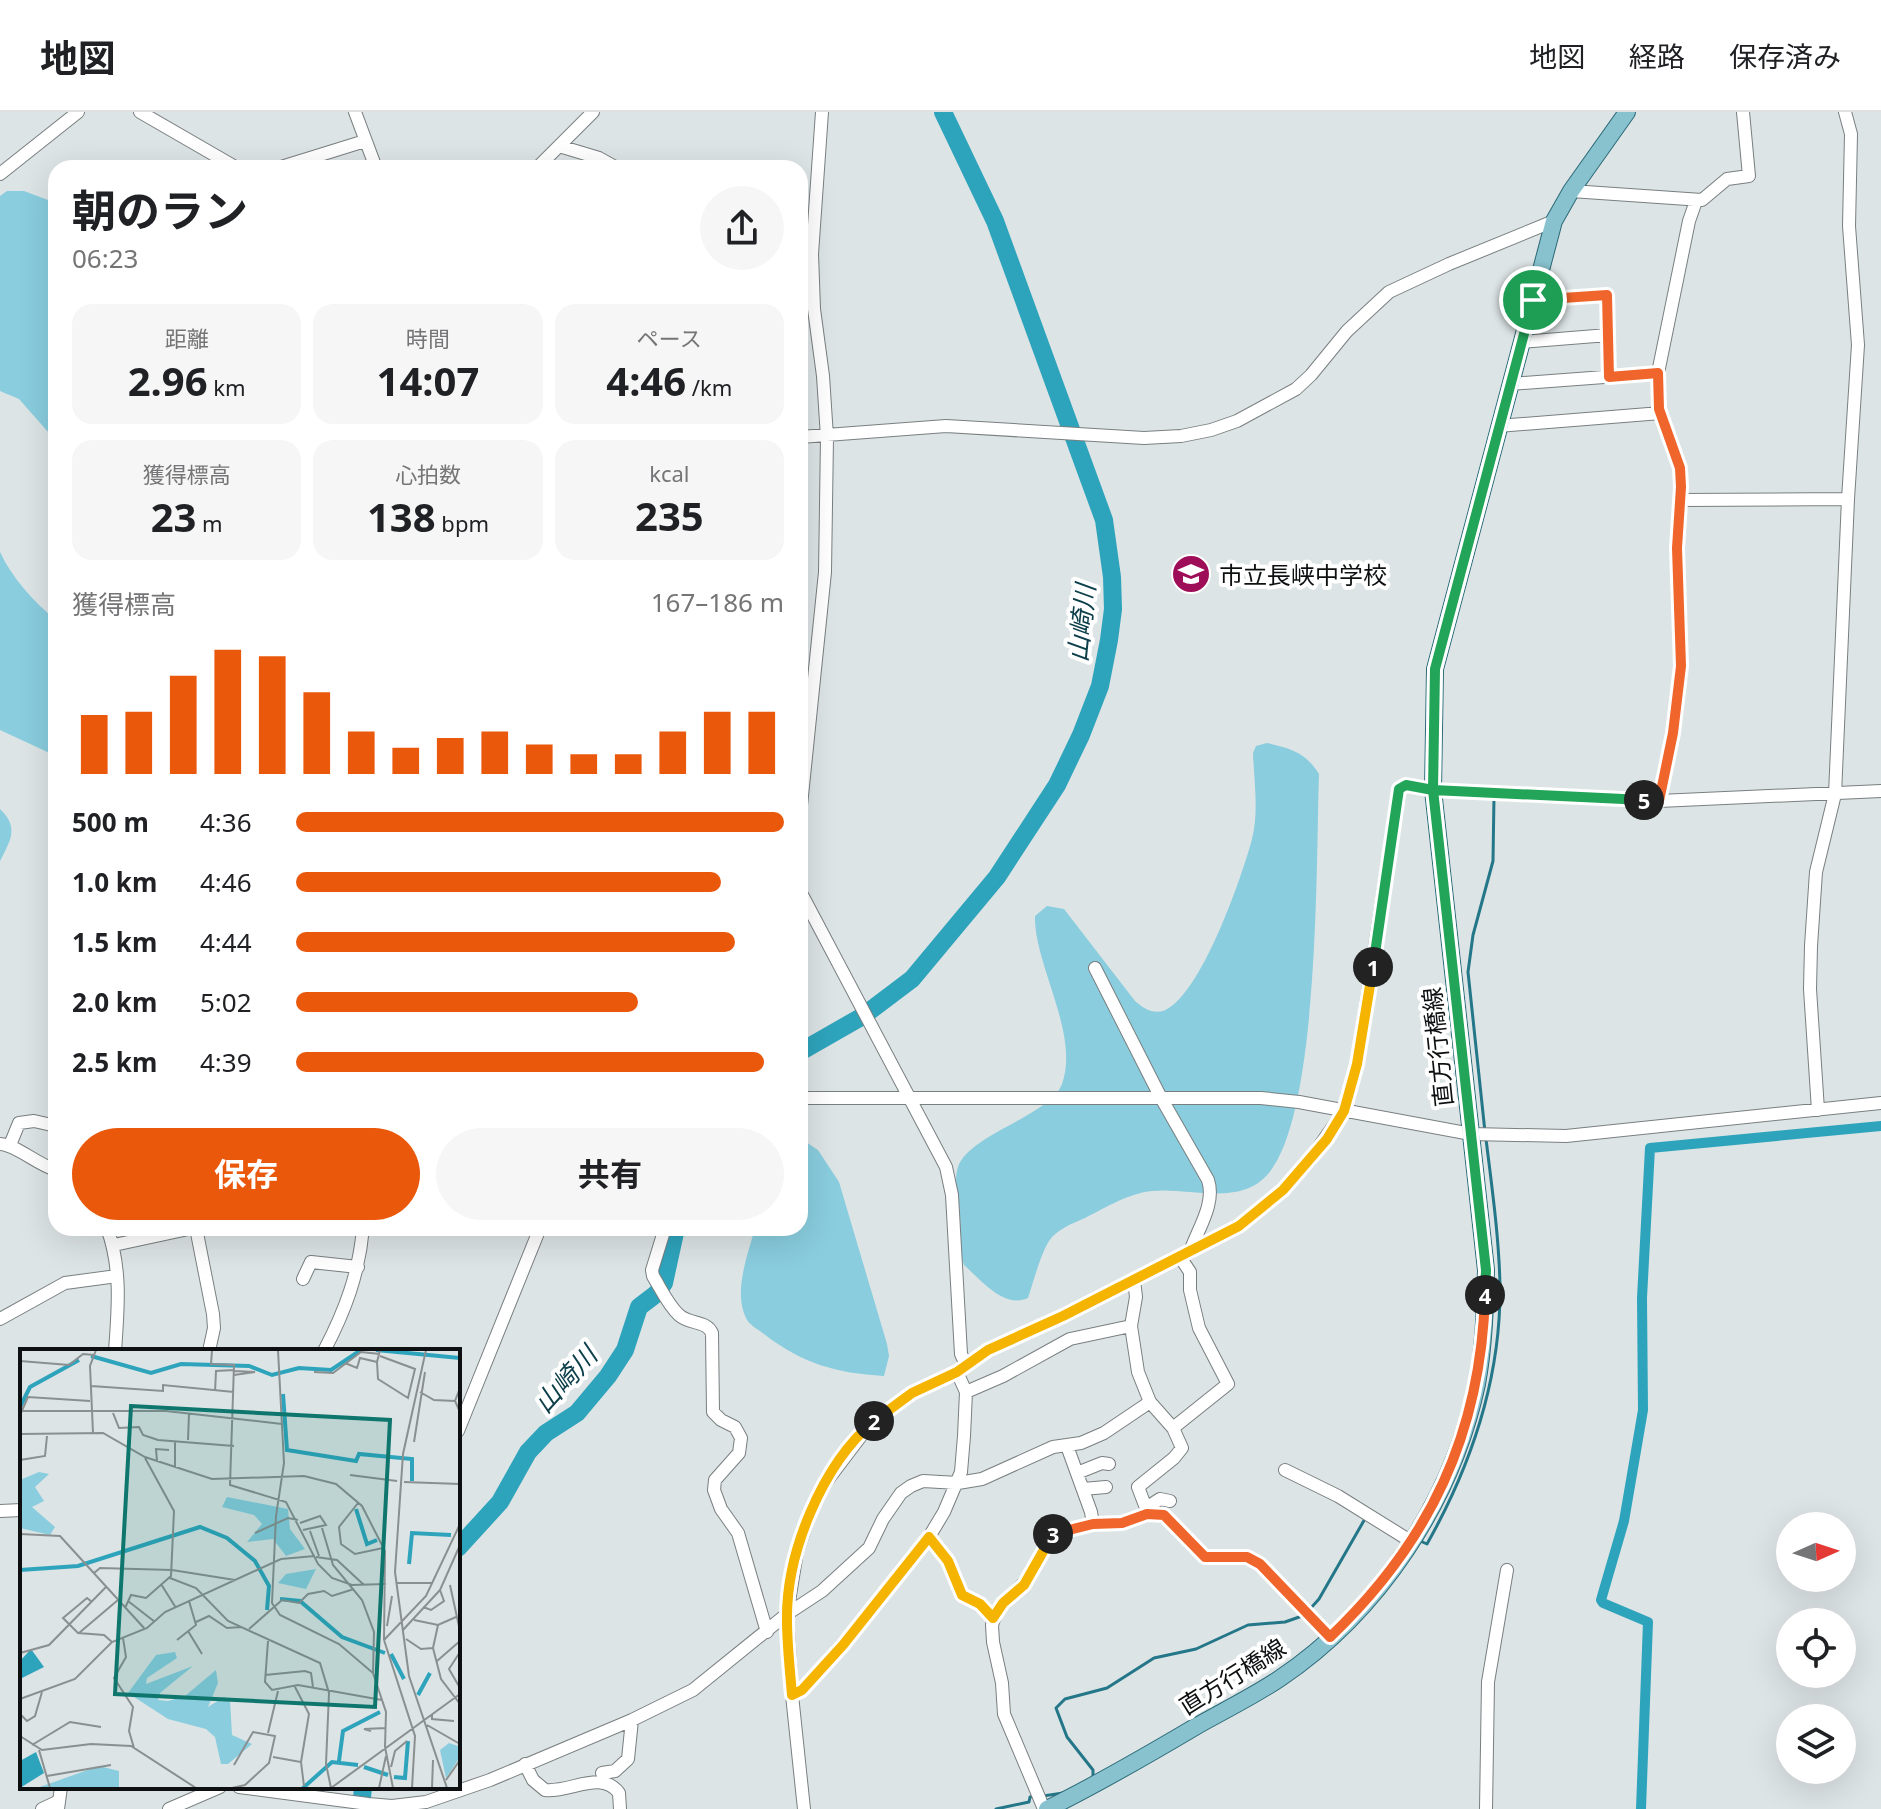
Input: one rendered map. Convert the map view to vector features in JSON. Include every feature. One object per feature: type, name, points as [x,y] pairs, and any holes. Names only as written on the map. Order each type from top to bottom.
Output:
[{"type":"main road","name":"直方行橋線","points":[[1045,1809],[1096,1785],[1279,1679],[1330,1637],[1366,1603],[1412,1542],[1446,1480],[1464,1432],[1477,1384],[1484,1333],[1486,1270],[1433,790],[1435,669],[1554,221],[1571,191],[1627,112]]},
{"type":"street","points":[[0,174],[78,112]]},
{"type":"street","points":[[140,112],[223,160]]},
{"type":"street","points":[[355,112],[373,160]]},
{"type":"street","points":[[545,160],[593,112]]},
{"type":"street","points":[[808,737],[825,572],[827,437],[814,309],[812,254],[822,112]]},
{"type":"street","points":[[1571,191],[1702,200],[1727,179],[1749,176],[1743,112]]},
{"type":"street","points":[[1818,1110],[1810,989],[1811,946],[1816,872],[1835,794],[1858,345],[1849,226],[1851,134],[1845,112]]},
{"type":"street","points":[[304,160],[365,141]]},
{"type":"street","points":[[559,146],[594,160]]},
{"type":"street","points":[[1659,801],[1673,733],[1681,666],[1677,548],[1680,468],[1661,413],[1658,373],[1689,221],[1696,201]]},
{"type":"street","points":[[808,437],[946,426],[1144,438],[1181,436],[1211,430],[1237,421],[1296,389],[1347,331],[1389,292],[1554,221]]},
{"type":"street","points":[[1533,300],[1607,295],[1609,377]]},
{"type":"street","points":[[1521,342],[1608,335]]},
{"type":"street","points":[[1510,384],[1658,373]]},
{"type":"street","points":[[1498,426],[1661,413]]},
{"type":"street","points":[[1680,500],[1848,499]]},
{"type":"street","points":[[804,1809],[787,1614],[797,1552],[812,1508],[839,1462],[870,1424],[912,1393],[962,1368],[988,1350],[1030,1333],[1239,1226],[1283,1190],[1327,1139],[1344,1111],[1364,1028],[1399,789],[1406,785],[1433,790],[1659,801],[1881,791]]},
{"type":"street","points":[[792,1695],[802,1690],[843,1645],[929,1537],[958,1483],[966,1392],[950,1180],[937,1146],[808,906]]},
{"type":"street","points":[[1095,968],[1211,1189],[1207,1209],[1185,1254],[1199,1328],[1228,1384],[1173,1428]]},
{"type":"street","points":[[808,1098],[1261,1098],[1471,1134],[1566,1136],[1881,1103]]},
{"type":"street","points":[[48,1124],[34,1121],[19,1123],[5,1144],[48,1167]]},
{"type":"street","points":[[110,1236],[117,1276],[115,1349]]},
{"type":"street","points":[[114,1245],[156,1236]]},
{"type":"street","points":[[196,1236],[213,1314],[214,1328],[209,1349]]},
{"type":"street","points":[[325,1349],[345,1311],[358,1267],[362,1236]]},
{"type":"street","points":[[460,1426],[537,1236]]},
{"type":"street","points":[[663,1236],[652,1270],[678,1314],[686,1320],[705,1325],[712,1333],[713,1412],[735,1427],[741,1438],[739,1453],[715,1480],[714,1490],[721,1509],[738,1533],[767,1632]]},
{"type":"street","points":[[303,1279],[311,1262],[358,1267]]},
{"type":"street","points":[[0,1319],[65,1283],[117,1276]]},
{"type":"street","points":[[1134,1280],[1136,1297],[1131,1326],[1138,1372],[1150,1402],[1173,1428],[1182,1448],[1174,1458],[1139,1484],[1139,1494],[1146,1511]]},
{"type":"street","points":[[966,1392],[1003,1376],[1070,1339],[1131,1326]]},
{"type":"street","points":[[254,1789],[368,1804],[412,1804],[446,1796],[632,1720],[693,1690],[787,1614],[822,1591],[862,1555],[901,1493],[923,1481],[958,1483],[982,1479],[1053,1447],[1067,1446],[1104,1433],[1150,1402]]},
{"type":"street","points":[[1067,1446],[1093,1524]]},
{"type":"street","points":[[1077,1473],[1102,1463],[1109,1464]]},
{"type":"street","points":[[1285,1470],[1338,1496],[1412,1542]]},
{"type":"street","points":[[1083,1489],[1106,1487]]},
{"type":"street","points":[[1045,1809],[1004,1714],[1002,1683],[993,1642],[993,1618],[1003,1603],[1024,1585],[1052,1534],[1093,1524],[1122,1523],[1146,1511],[1160,1499],[1170,1501]]},
{"type":"street","points":[[0,1511],[20,1510]]},
{"type":"street","points":[[1146,1511],[1169,1518],[1205,1557],[1254,1560],[1330,1637]]},
{"type":"street","points":[[929,1537],[948,1561],[962,1595],[980,1604],[993,1618]]},
{"type":"street","points":[[1486,1809],[1488,1682],[1507,1570]]},
{"type":"street","points":[[602,1773],[623,1767],[628,1759],[632,1720]]},
{"type":"street","points":[[525,1764],[533,1780],[545,1790],[555,1792],[597,1781],[608,1782],[615,1788],[620,1804]]},
{"type":"street","points":[[169,1809],[215,1789]]},
{"type":"street","points":[[42,1809],[59,1805]]},
{"type":"shaded area","points":[[7,191],[24,191],[48,200],[48,432],[19,399],[0,391],[0,196]]},
{"type":"shaded area","points":[[0,552],[24,589],[48,612],[48,752],[0,730]]},
{"type":"shaded area","points":[[1267,743],[1297,752],[1319,774],[1312,983],[1297,1098],[1285,1143],[1268,1174],[1243,1190],[1229,1193],[1143,1192],[1065,1227],[1046,1246],[1028,1298],[1010,1300],[985,1285],[964,1265],[956,1179],[958,1167],[977,1145],[1043,1106],[1062,1084],[1066,1064],[1065,1044],[1041,956],[1035,916],[1047,906],[1064,909],[1135,1001],[1144,1008],[1163,1011],[1177,1001],[1205,961],[1239,880],[1254,829],[1256,796],[1253,753],[1256,746]]},
{"type":"shaded area","points":[[0,809],[10,822],[11,834],[0,861]]},
{"type":"shaded area","points":[[808,1143],[818,1150],[839,1182],[887,1344],[889,1356],[884,1376],[821,1365],[778,1344],[746,1318],[741,1297],[743,1273],[753,1236],[808,1236]]},
{"type":"waterway","name":"山崎川","points":[[808,1047],[863,1016],[912,979],[997,877],[1057,785],[1081,735],[1100,686],[1109,640],[1113,609],[1112,577],[1104,520],[995,221],[943,112]]},
{"type":"waterway","points":[[1485,1132],[1468,972],[1473,935],[1493,861],[1494,796]]},
{"type":"waterway","points":[[1641,1809],[1648,1622],[1601,1600],[1624,1521],[1643,1410],[1642,1298],[1650,1148],[1881,1126]]},
{"type":"waterway","points":[[1418,1540],[1427,1544],[1458,1483],[1481,1420],[1495,1354],[1500,1286],[1486,1139]]},
{"type":"waterway","name":"山崎川","points":[[460,1546],[500,1502],[528,1452],[546,1433],[577,1413],[608,1376],[625,1350],[639,1307],[664,1283],[674,1236]]},
{"type":"waterway","points":[[1310,1609],[1319,1599],[1366,1517]]},
{"type":"waterway","points":[[1093,1778],[1093,1770],[1067,1737],[1056,1708],[1065,1699],[1107,1688],[1154,1658],[1196,1649],[1248,1625],[1285,1622],[1305,1615]]},
{"type":"waterway","name":"山崎川","points":[[361,1809],[363,1789]]},
{"type":"waterway","points":[[1043,1796],[1063,1793]]},
{"type":"waterway","points":[[996,1809],[1029,1802],[1030,1797],[1036,1796]]},
{"type":"place","name":"市立長峡中学校","points":[[1191,574]]},
{"type":"route","points":[[1533,300],[1435,669],[1433,790],[1406,785],[1399,789],[1364,1028],[1344,1111],[1327,1139],[1283,1190],[1239,1226],[1019,1338],[988,1350],[957,1372],[912,1393],[870,1424],[826,1482],[803,1530],[791,1583],[787,1620],[792,1695],[802,1690],[843,1645],[929,1537],[948,1561],[962,1595],[980,1604],[993,1618],[1003,1603],[1024,1585],[1052,1534],[1093,1524],[1122,1523],[1156,1513],[1169,1518],[1205,1557],[1247,1557],[1260,1564],[1330,1637],[1366,1603],[1412,1542],[1446,1480],[1477,1384],[1484,1333],[1486,1270],[1433,790],[1659,801],[1673,733],[1681,666],[1677,548],[1680,468],[1659,409],[1658,373],[1609,377],[1607,295],[1533,300]]}]
